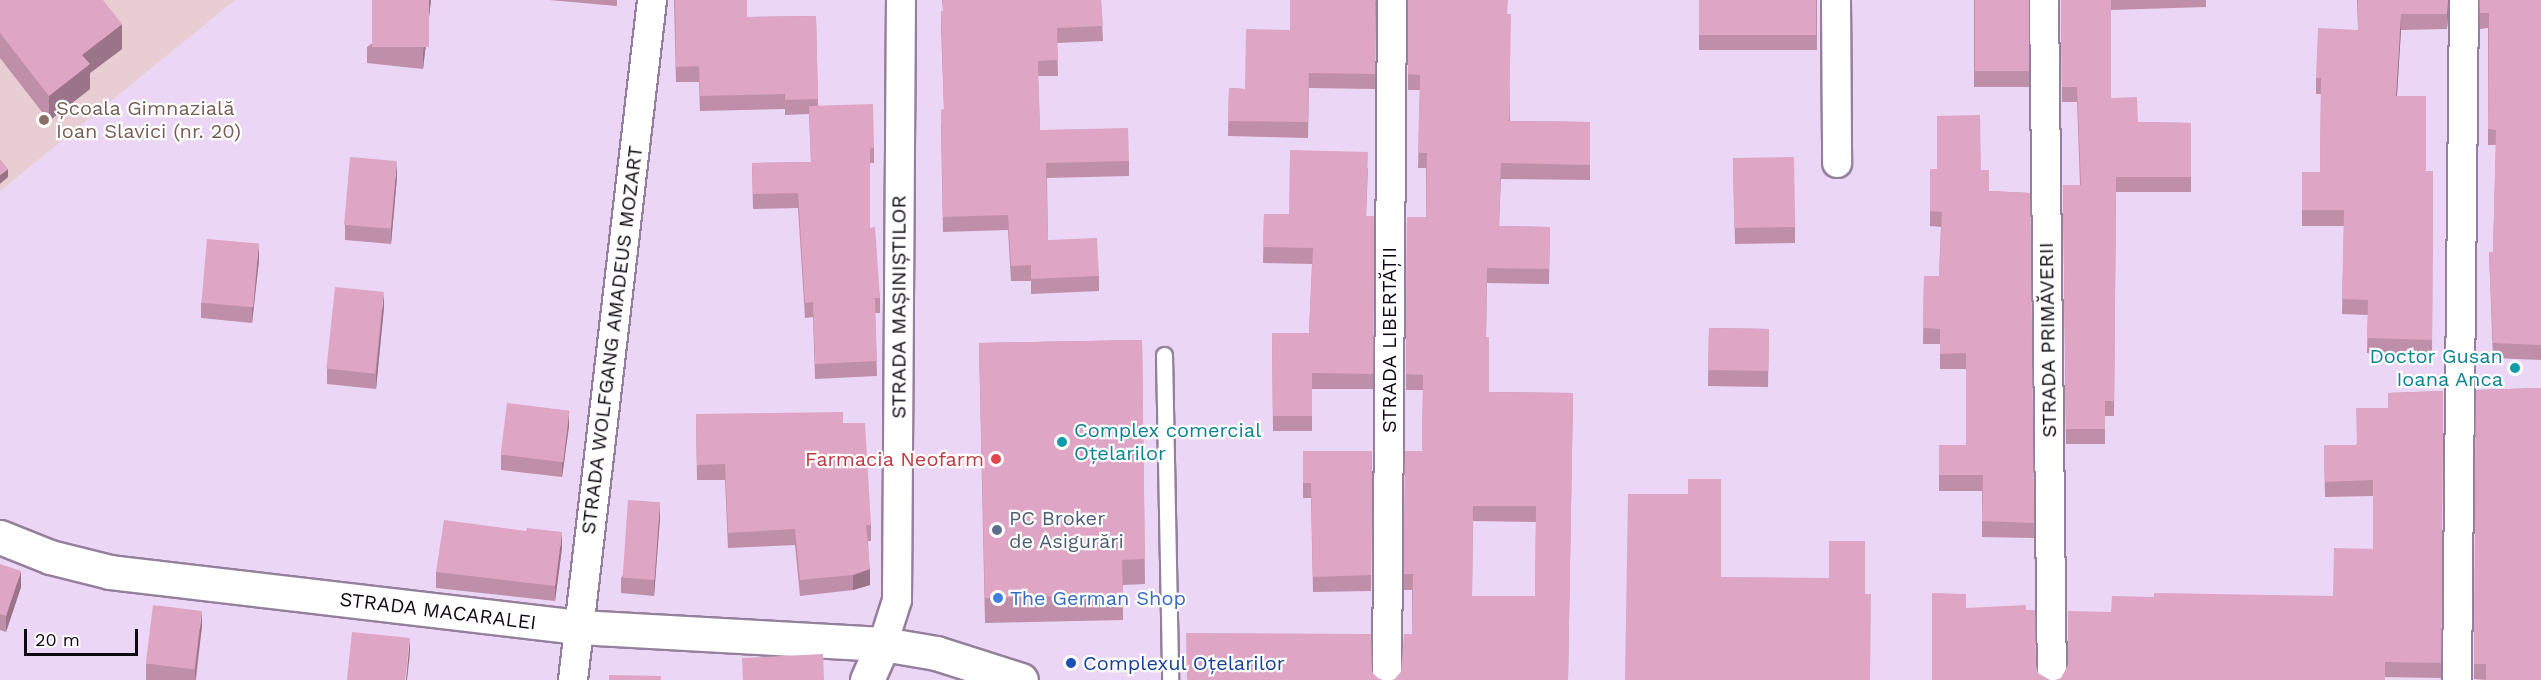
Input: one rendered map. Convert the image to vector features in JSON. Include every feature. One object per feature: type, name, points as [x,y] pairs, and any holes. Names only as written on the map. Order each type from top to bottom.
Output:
[{"type":"street","name":"STRADA WOLFGANG AMADEUS MOZART","points":[[573,680],[652,0]]},
{"type":"street","name":"STRADA MAȘINIȘTILOR","points":[[867,680],[883,644],[897,600],[901,0]]},
{"type":"street","name":"STRADA LIBERTĂȚII","points":[[1387,680],[1392,0]]},
{"type":"street","points":[[1836,0],[1837,163]]},
{"type":"street","name":"STRADA PRIMĂVERII","points":[[2044,0],[2052,680]]},
{"type":"street","points":[[2457,680],[2464,0]]},
{"type":"street","name":"STRADA MACARALEI","points":[[0,537],[50,557],[110,572],[579,627],[883,644],[936,652],[1021,680]]},
{"type":"lane","points":[[1164,355],[1170,680]]},
{"type":"shaded area","name":"Școala Gimnazială Ioan Slavici (nr. 20)","points":[[0,0],[235,0],[0,191]]},
{"type":"building","points":[[0,0],[103,0],[122,24],[82,55],[90,64],[49,96],[0,33]]},
{"type":"building","points":[[372,0],[429,0],[429,47],[372,47]]},
{"type":"building","points":[[675,0],[747,0],[747,17],[816,16],[818,99],[785,100],[785,94],[700,96],[699,66],[676,67]]},
{"type":"building","points":[[943,0],[1101,0],[1103,26],[1057,28],[1058,60],[1038,61],[1040,130],[1128,128],[1129,161],[1046,163],[1048,240],[1097,238],[1099,276],[1031,279],[1031,265],[1011,266],[1008,215],[943,217],[941,110],[944,109],[941,11],[943,11]]},
{"type":"building","points":[[1290,0],[1375,0],[1375,74],[1309,73],[1308,122],[1228,121],[1229,88],[1245,89],[1246,29],[1290,30]]},
{"type":"building","points":[[1408,0],[1508,0],[1507,14],[1511,14],[1509,121],[1590,122],[1590,165],[1501,163],[1499,226],[1550,227],[1549,269],[1487,268],[1486,337],[1489,337],[1489,392],[1573,393],[1568,680],[1391,680],[1401,672],[1404,634],[1412,634],[1413,574],[1404,574],[1405,451],[1422,451],[1423,375],[1406,374],[1407,217],[1426,217],[1427,153],[1418,153],[1420,75],[1408,74]],"holes":[[[1473,506],[1536,506],[1535,596],[1472,596]]]},
{"type":"building","points":[[1699,0],[1816,0],[1816,35],[1699,35]]},
{"type":"building","points":[[1975,0],[2029,0],[2029,71],[1975,71]]},
{"type":"building","points":[[2061,0],[2111,0],[2111,98],[2137,97],[2138,122],[2191,123],[2191,177],[2116,177],[2114,401],[2105,401],[2105,429],[2066,429],[2063,185],[2081,185],[2077,87],[2062,87]]},
{"type":"building","points":[[2358,0],[2448,0],[2447,14],[2401,14],[2396,96],[2426,96],[2426,171],[2433,171],[2432,340],[2367,338],[2368,300],[2342,299],[2344,210],[2302,210],[2302,172],[2320,172],[2321,78],[2316,78],[2318,28],[2358,30]]},
{"type":"building","points":[[2480,0],[2541,0],[2541,345],[2493,343],[2489,252],[2493,252],[2496,130],[2488,129],[2489,13],[2480,13]]},
{"type":"building","points":[[873,104],[874,148],[870,148],[870,228],[875,227],[880,298],[875,298],[877,361],[815,364],[813,302],[805,303],[798,193],[753,194],[752,163],[811,162],[809,106]]},
{"type":"building","points":[[1980,115],[1981,170],[1989,170],[1989,191],[2030,193],[2034,523],[1982,521],[1983,475],[1939,475],[1939,445],[1966,445],[1966,353],[1940,354],[1940,329],[1923,328],[1924,276],[1939,276],[1942,212],[1930,211],[1930,169],[1937,169],[1937,116]]},
{"type":"building","points":[[1290,150],[1368,152],[1366,216],[1374,216],[1373,374],[1312,373],[1312,416],[1273,416],[1272,333],[1309,333],[1313,248],[1263,247],[1264,214],[1289,214]]},
{"type":"building","points":[[350,157],[397,161],[391,229],[344,225]]},
{"type":"building","points":[[1794,157],[1795,227],[1734,228],[1733,158]]},
{"type":"building","points":[[0,159],[8,169],[0,175]]},
{"type":"building","points":[[207,239],[259,244],[253,307],[201,303]]},
{"type":"building","points":[[335,287],[384,292],[375,374],[326,369]]},
{"type":"building","points":[[1709,328],[1769,329],[1768,371],[1708,370]]},
{"type":"building","name":"Complex comercial Oțelarilor","points":[[1142,340],[1145,559],[1122,560],[1123,595],[985,598],[979,343]]},
{"type":"building","points":[[2541,388],[2541,680],[2486,680],[2486,664],[2474,664],[2476,390]]},
{"type":"building","points":[[2443,391],[2441,663],[2385,662],[2385,680],[2055,680],[2061,678],[2068,665],[2068,611],[2111,612],[2112,596],[2154,597],[2154,593],[2333,596],[2334,548],[2373,549],[2373,480],[2325,482],[2324,445],[2357,445],[2356,408],[2388,408],[2388,393]]},
{"type":"building","points":[[507,403],[570,411],[563,462],[501,455]]},
{"type":"building","points":[[843,412],[843,423],[865,423],[871,525],[866,525],[870,569],[853,575],[800,580],[795,529],[728,533],[725,464],[697,465],[696,414]]},
{"type":"building","points":[[1303,451],[1372,451],[1371,575],[1313,577],[1311,483],[1303,483]]},
{"type":"building","points":[[1688,479],[1721,479],[1721,577],[1829,578],[1829,541],[1865,541],[1865,594],[1871,594],[1870,680],[1625,680],[1628,494],[1688,494]]},
{"type":"building","points":[[628,500],[660,502],[654,580],[623,578]]},
{"type":"building","points":[[444,520],[526,531],[527,528],[562,532],[555,586],[436,572]]},
{"type":"building","points":[[0,564],[21,571],[6,616],[0,614]]},
{"type":"building","points":[[1932,593],[1966,594],[1966,608],[2026,605],[2026,610],[2035,610],[2036,665],[2038,673],[2050,680],[1932,680]]},
{"type":"building","points":[[153,605],[202,611],[194,670],[146,664]]},
{"type":"building","points":[[352,632],[410,638],[405,680],[347,680]]},
{"type":"building","points":[[1186,633],[1371,634],[1372,672],[1383,680],[1187,680]]},
{"type":"building","points":[[823,654],[824,680],[743,680],[742,658]]},
{"type":"building","points":[[609,675],[661,676],[661,680],[609,680]]},
{"type":"place","name":"Școala Gimnazială Ioan Slavici (nr. 20)","points":[[44,120]]},
{"type":"place","name":"Doctor Gusan Ioana Anca","points":[[2515,368]]},
{"type":"place","name":"Complex comercial Oțelarilor","points":[[1062,442]]},
{"type":"place","name":"Farmacia Neofarm","points":[[996,459]]},
{"type":"place","name":"PC Broker de Asigurări","points":[[997,530]]},
{"type":"place","name":"The German Shop","points":[[998,598]]},
{"type":"place","name":"Complexul Oțelarilor","points":[[1071,663]]}]
